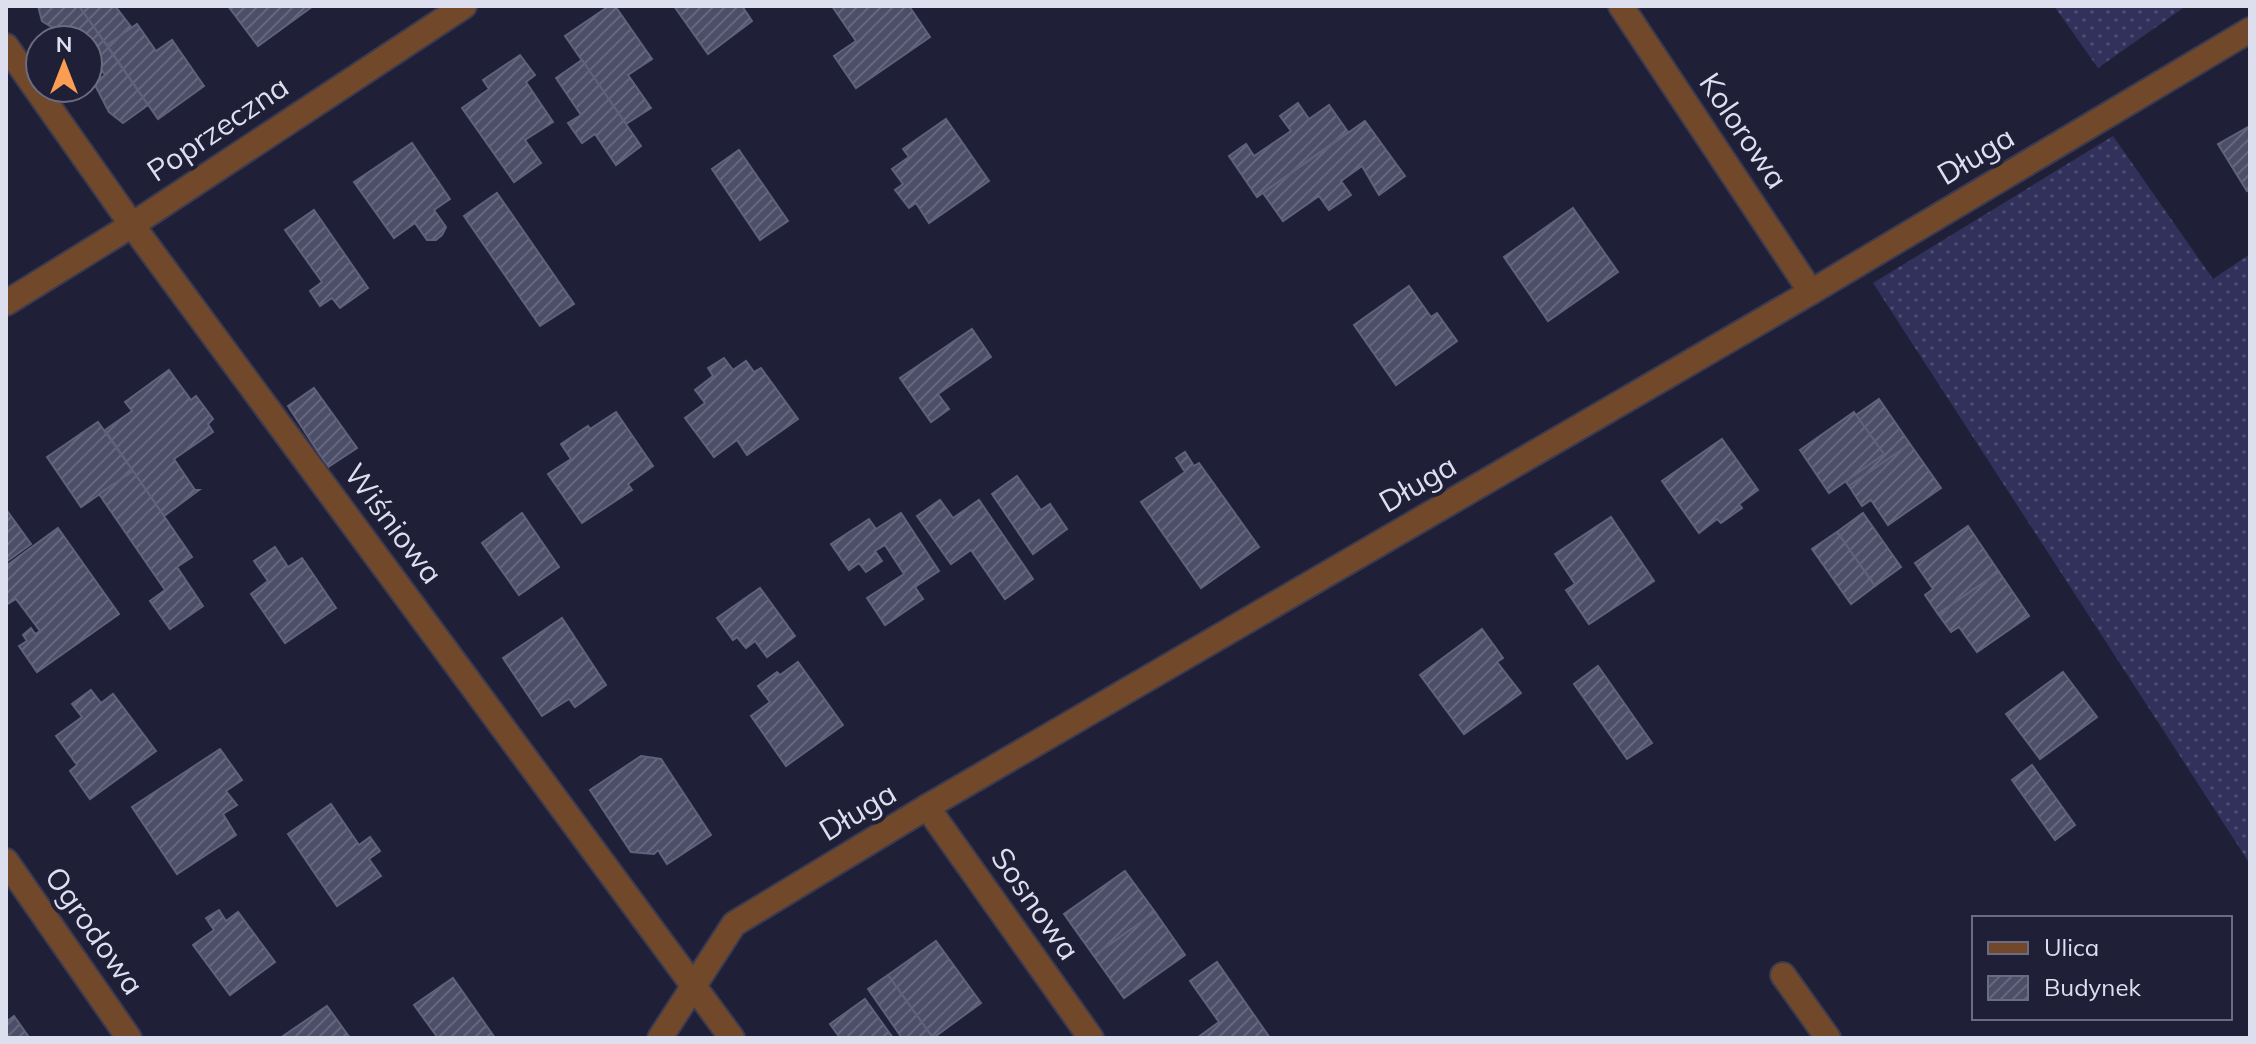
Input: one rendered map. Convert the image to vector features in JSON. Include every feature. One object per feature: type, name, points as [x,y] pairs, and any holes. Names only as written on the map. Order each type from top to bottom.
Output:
[{"type":"street","name":"Poprzeczna","points":[[6,303],[132,225],[464,6]]},
{"type":"street","name":"Kolorowa","points":[[1621,6],[1811,292]]},
{"type":"street","name":"Długa","points":[[660,1038],[734,924],[927,807],[1811,292],[2250,30]]},
{"type":"street","name":"Wiśniowa","points":[[6,46],[132,225],[732,1038]]},
{"type":"street","name":"Sosnowa","points":[[927,807],[1091,1038]]},
{"type":"street","name":"Ogrodowa","points":[[6,861],[129,1038]]},
{"type":"street","points":[[1783,975],[1828,1038]]},
{"type":"shaded area","points":[[2054,6],[2186,6],[2098,68]]},
{"type":"shaded area","points":[[2113,136],[2213,279],[2250,254],[2250,864],[1873,283]]},
{"type":"building","points":[[38,6],[79,6],[92,24],[47,24],[42,21]]},
{"type":"building","points":[[79,6],[115,6],[132,28],[107,45],[104,24],[92,24]]},
{"type":"building","points":[[228,6],[313,6],[258,46]]},
{"type":"building","points":[[609,6],[615,6],[652,59],[628,75],[651,108],[626,124],[565,36]]},
{"type":"building","points":[[674,6],[742,6],[752,21],[708,54]]},
{"type":"building","points":[[832,6],[909,6],[930,37],[856,88],[834,56],[856,41]]},
{"type":"building","points":[[137,24],[156,51],[172,40],[204,86],[158,119],[107,45]]},
{"type":"building","points":[[104,42],[148,105],[123,123],[109,112],[104,102]]},
{"type":"building","points":[[520,55],[535,75],[526,82],[553,122],[525,140],[541,163],[514,182],[462,108],[489,89],[483,80]]},
{"type":"building","points":[[582,60],[641,146],[616,165],[595,134],[582,143],[568,123],[581,115],[556,78]]},
{"type":"building","points":[[1298,103],[1309,119],[1329,105],[1348,132],[1257,197],[1229,156],[1246,144],[1254,156],[1291,131],[1280,116]]},
{"type":"building","points":[[946,119],[989,181],[929,223],[916,203],[909,208],[895,190],[903,184],[892,169],[909,157],[903,149]]},
{"type":"building","points":[[1365,121],[1405,176],[1379,195],[1362,166],[1341,181],[1351,195],[1329,210],[1319,196],[1283,221],[1263,193]]},
{"type":"building","points":[[2250,126],[2250,189],[2247,191],[2218,144]]},
{"type":"building","points":[[412,143],[450,199],[434,210],[446,227],[436,240],[427,240],[415,223],[394,238],[354,182]]},
{"type":"building","points":[[739,150],[788,221],[760,240],[712,169]]},
{"type":"building","points":[[497,193],[574,304],[540,326],[464,216]]},
{"type":"building","points":[[1573,208],[1618,272],[1548,321],[1504,257]]},
{"type":"building","points":[[314,210],[368,288],[340,308],[332,298],[320,306],[310,291],[322,282],[285,230]]},
{"type":"building","points":[[1409,286],[1431,317],[1437,313],[1457,341],[1396,385],[1354,325]]},
{"type":"building","points":[[972,329],[991,357],[938,394],[949,409],[931,422],[900,378]]},
{"type":"building","points":[[724,358],[733,370],[746,361],[754,372],[761,368],[798,419],[747,455],[737,440],[714,457],[685,418],[705,403],[695,390],[713,376],[708,368]]},
{"type":"building","points":[[169,370],[191,400],[196,396],[213,419],[208,424],[213,432],[174,459],[195,490],[199,490],[164,516],[105,430],[132,411],[125,402]]},
{"type":"building","points":[[314,388],[357,448],[328,467],[288,406]]},
{"type":"building","points":[[1879,399],[1910,444],[1849,486],[1835,468],[1844,462],[1826,436]]},
{"type":"building","points":[[616,412],[653,466],[628,484],[632,490],[582,523],[548,474],[571,459],[561,444]]},
{"type":"building","points":[[1854,412],[1884,454],[1829,493],[1800,450]]},
{"type":"building","points":[[98,422],[133,471],[81,507],[47,457]]},
{"type":"building","points":[[1722,439],[1758,490],[1739,504],[1742,508],[1721,523],[1717,519],[1699,533],[1662,481]]},
{"type":"building","points":[[1910,444],[1941,488],[1888,525],[1871,500],[1862,506],[1849,486]]},
{"type":"building","points":[[1185,452],[1194,466],[1199,463],[1259,547],[1201,588],[1141,502],[1185,472],[1176,458]]},
{"type":"building","points":[[133,471],[192,557],[177,567],[203,606],[170,629],[150,601],[165,590],[99,494]]},
{"type":"building","points":[[1017,476],[1041,510],[1050,504],[1067,529],[1033,554],[992,494]]},
{"type":"building","points":[[940,500],[953,518],[979,500],[1033,579],[1005,599],[971,550],[951,564],[917,516]]},
{"type":"building","points":[[8,512],[31,544],[6,562],[6,514]]},
{"type":"building","points":[[522,513],[559,567],[519,595],[482,543]]},
{"type":"building","points":[[901,513],[939,571],[915,587],[923,599],[885,625],[867,598],[904,574],[885,545],[875,551],[882,561],[866,572],[859,563],[849,570],[831,544],[869,519],[876,529]]},
{"type":"building","points":[[1863,513],[1901,567],[1875,586],[1837,532]]},
{"type":"building","points":[[1611,517],[1654,581],[1589,624],[1566,590],[1575,584],[1555,554]]},
{"type":"building","points":[[1968,526],[1999,572],[1938,614],[1925,595],[1933,589],[1915,563]]},
{"type":"building","points":[[58,528],[119,614],[37,672],[19,646],[27,641],[23,635],[31,628],[35,634],[40,631],[16,599],[6,605],[6,566]]},
{"type":"building","points":[[1837,532],[1875,586],[1851,604],[1812,549]]},
{"type":"building","points":[[275,547],[288,567],[302,558],[336,608],[285,643],[251,594],[268,581],[254,561]]},
{"type":"building","points":[[1999,572],[2029,616],[1977,652],[1959,627],[1951,632],[1938,614]]},
{"type":"building","points":[[760,588],[795,636],[767,657],[755,641],[746,648],[737,637],[733,640],[717,618]]},
{"type":"building","points":[[562,618],[606,685],[575,707],[569,699],[542,716],[503,658]]},
{"type":"building","points":[[1482,629],[1503,658],[1497,662],[1521,693],[1464,734],[1420,675]]},
{"type":"building","points":[[798,662],[843,725],[786,766],[751,716],[770,702],[758,686]]},
{"type":"building","points":[[1598,666],[1652,743],[1627,759],[1574,684]]},
{"type":"building","points":[[2063,672],[2097,717],[2040,759],[2006,714]]},
{"type":"building","points":[[91,690],[101,703],[113,694],[156,751],[90,799],[70,771],[77,765],[56,736],[82,717],[72,704]]},
{"type":"building","points":[[220,749],[242,780],[226,791],[237,805],[223,814],[236,835],[177,874],[132,807]]},
{"type":"building","points":[[641,756],[661,759],[711,835],[667,864],[658,850],[654,854],[631,852],[590,790]]},
{"type":"building","points":[[2032,765],[2075,825],[2055,840],[2012,780]]},
{"type":"building","points":[[331,804],[359,845],[370,837],[380,851],[369,859],[381,876],[337,906],[288,834]]},
{"type":"building","points":[[1125,871],[1155,912],[1094,956],[1064,914]]},
{"type":"building","points":[[219,910],[226,921],[238,912],[275,962],[230,995],[193,945],[214,930],[206,918]]},
{"type":"building","points":[[1155,912],[1185,955],[1124,998],[1094,956]]},
{"type":"building","points":[[936,941],[981,1003],[933,1038],[888,975]]},
{"type":"building","points":[[1217,962],[1270,1038],[1197,1038],[1219,1022],[1190,981]]},
{"type":"building","points":[[888,975],[933,1038],[902,1038],[868,989]]},
{"type":"building","points":[[453,978],[495,1038],[438,1038],[414,1005]]},
{"type":"building","points":[[865,999],[893,1038],[840,1038],[830,1024]]},
{"type":"building","points":[[327,1006],[350,1038],[284,1038],[283,1036]]},
{"type":"building","points":[[14,1016],[28,1036],[26,1038],[6,1038],[6,1022]]}]
